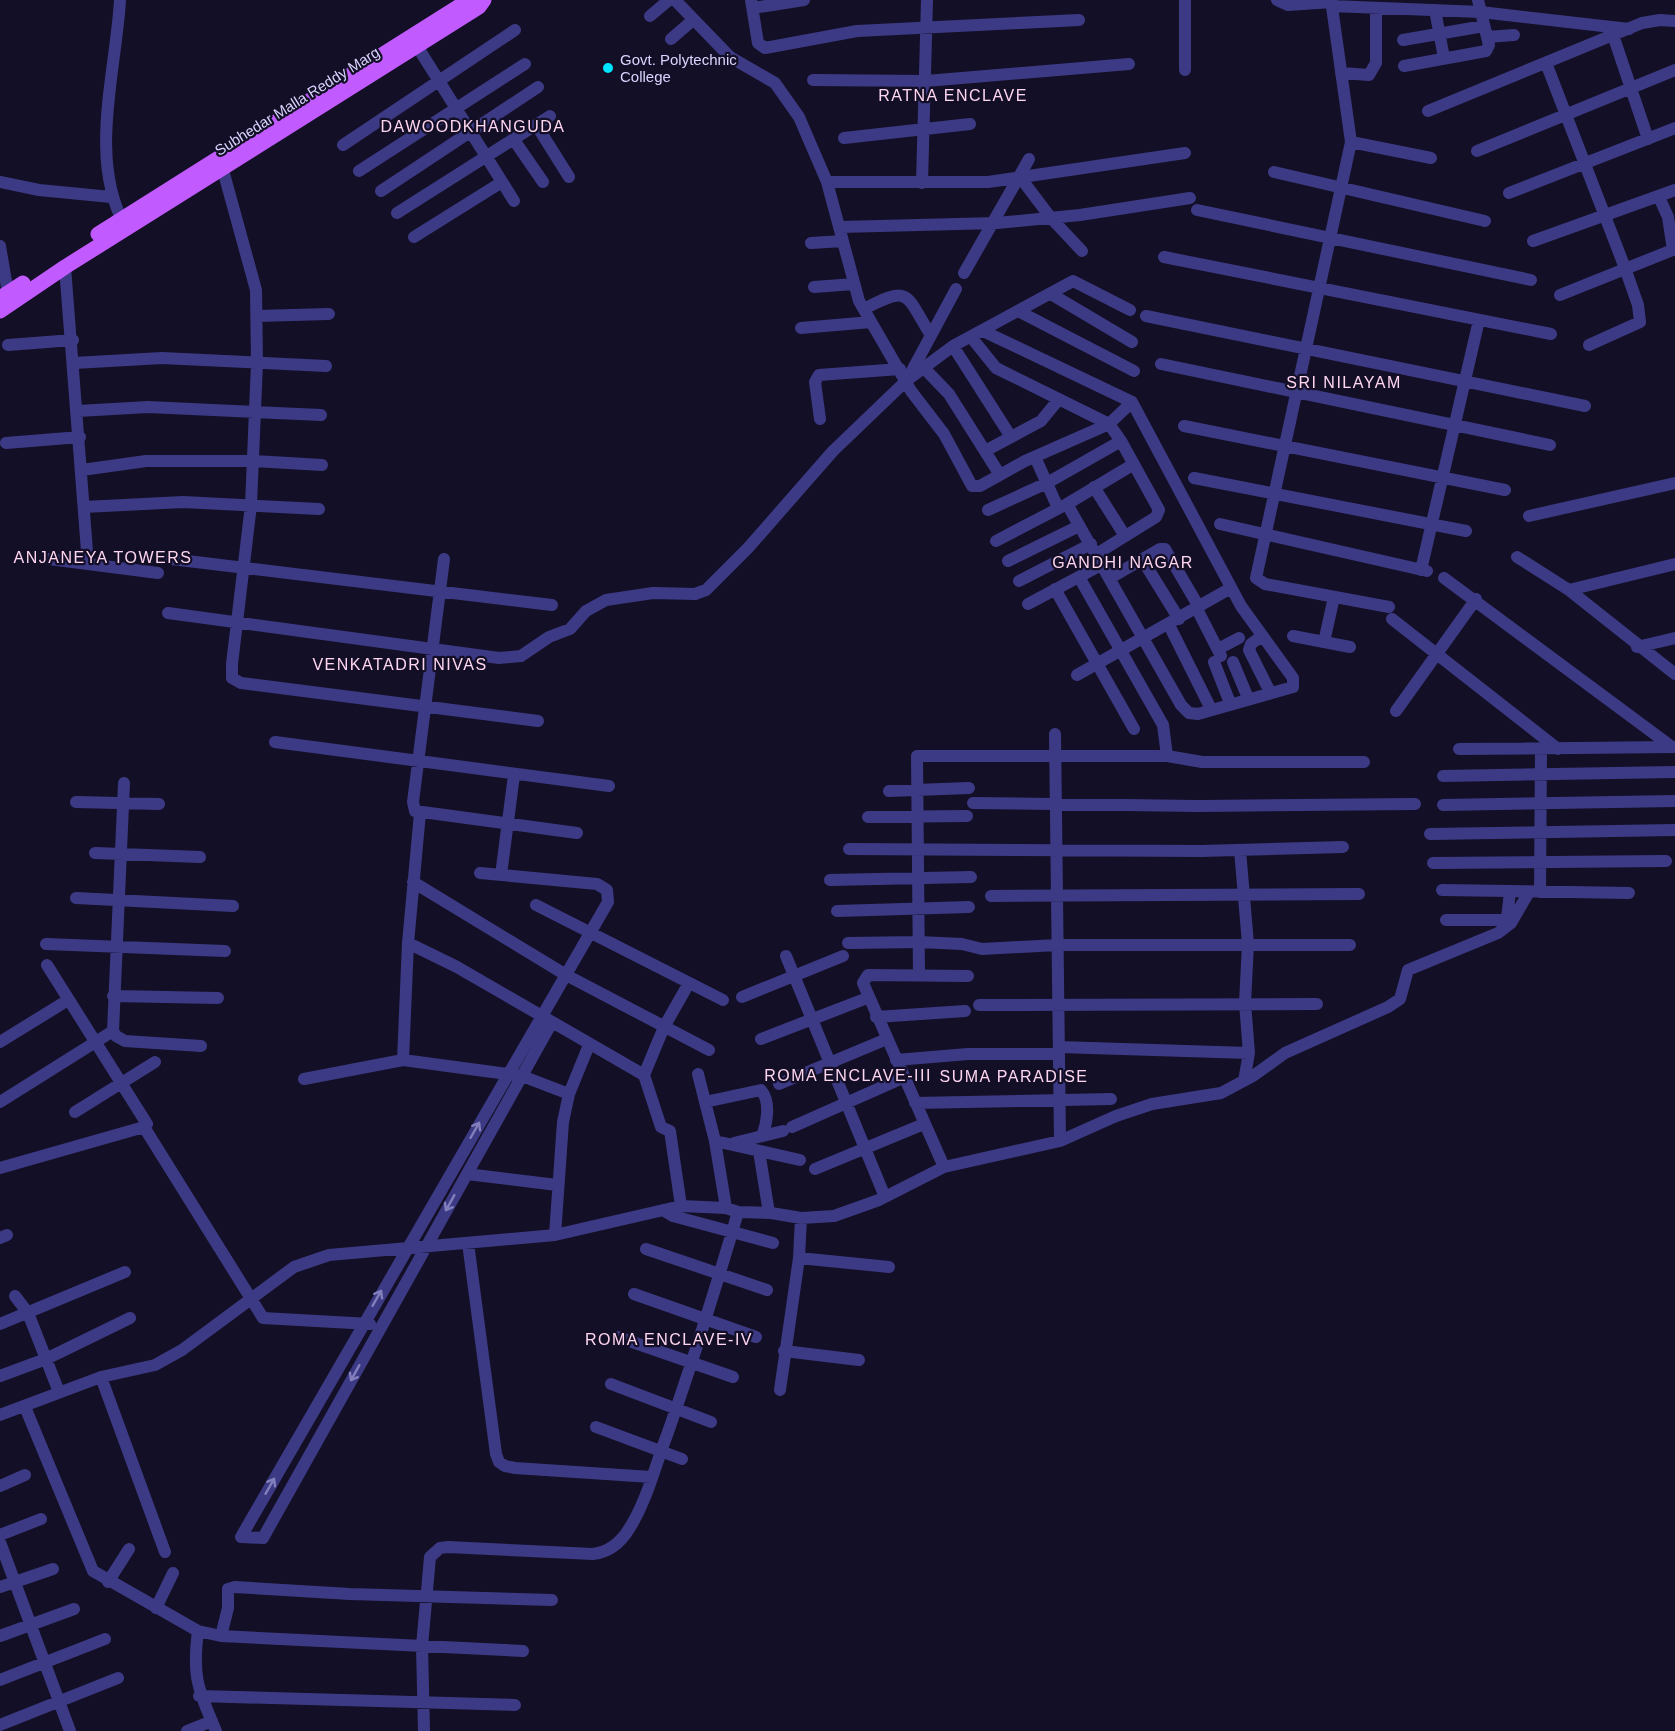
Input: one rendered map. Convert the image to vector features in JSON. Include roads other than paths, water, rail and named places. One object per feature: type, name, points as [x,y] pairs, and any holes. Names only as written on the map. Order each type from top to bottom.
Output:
[{"type":"main road","name":"Subhedar Malla Reddy Marg","points":[[124,224],[469,0]]},
{"type":"main road","name":"Subhedar Malla Reddy Marg","points":[[124,224],[223,170],[480,7],[484,0]]},
{"type":"main road","points":[[0,311],[124,224]]},
{"type":"main road","points":[[4,295],[124,224]]},
{"type":"street","points":[[120,0],[111,72],[107,180],[111,197],[124,224]]},
{"type":"street","points":[[650,16],[669,0]]},
{"type":"street","points":[[675,0],[730,57],[775,83],[800,117],[827,182],[854,284],[864,309],[906,381],[944,434],[972,486],[980,486],[1035,457],[1109,424],[1132,402]]},
{"type":"street","points":[[804,0],[752,4],[758,43],[765,48],[857,31],[1079,20]]},
{"type":"street","points":[[922,183],[927,0]]},
{"type":"street","points":[[1185,0],[1185,70]]},
{"type":"street","points":[[1276,0],[1288,5],[1332,3],[1376,8],[1435,10],[1480,6],[1629,29]]},
{"type":"street","points":[[1332,3],[1351,142],[1332,238],[1272,494],[1256,578],[1260,583],[1334,597],[1390,613],[1437,654],[1558,749]]},
{"type":"street","points":[[1404,66],[1486,51],[1486,31],[1480,6]]},
{"type":"street","points":[[1341,73],[1369,75],[1374,71],[1376,8]]},
{"type":"street","points":[[1435,10],[1444,58]]},
{"type":"street","points":[[671,39],[693,20]]},
{"type":"street","points":[[1428,111],[1629,29],[1660,20],[1675,21]]},
{"type":"street","points":[[343,145],[515,30]]},
{"type":"street","points":[[1403,40],[1439,33],[1486,31],[1514,34]]},
{"type":"street","points":[[1613,35],[1648,139]]},
{"type":"street","points":[[417,46],[514,201]]},
{"type":"street","points":[[1546,63],[1638,305],[1640,322],[1588,345]]},
{"type":"street","points":[[359,171],[525,64]]},
{"type":"street","points":[[813,80],[926,81],[1129,64]]},
{"type":"street","points":[[1477,151],[1675,70]]},
{"type":"street","points":[[381,191],[538,87]]},
{"type":"street","points":[[397,213],[550,116]]},
{"type":"street","points":[[844,138],[970,124]]},
{"type":"street","points":[[537,126],[569,177]]},
{"type":"street","points":[[1509,193],[1675,128]]},
{"type":"street","points":[[514,140],[543,182]]},
{"type":"street","points":[[1351,142],[1431,158]]},
{"type":"street","points":[[827,182],[988,182],[1185,153]]},
{"type":"street","points":[[964,273],[1029,159]]},
{"type":"street","points":[[223,170],[256,290],[257,316],[256,412],[251,505],[231,669],[236,681],[424,708],[538,721]]},
{"type":"street","points":[[1274,172],[1485,221]]},
{"type":"street","points":[[1020,177],[1051,218],[1082,251]]},
{"type":"street","points":[[0,182],[39,190],[111,197]]},
{"type":"street","points":[[414,237],[502,182]]},
{"type":"street","points":[[1533,241],[1675,190]]},
{"type":"street","points":[[1560,295],[1674,249],[1668,217],[1659,196]]},
{"type":"street","points":[[840,227],[994,223],[1051,218],[1190,198]]},
{"type":"street","points":[[1197,210],[1531,280]]},
{"type":"street","points":[[811,243],[843,241]]},
{"type":"street","points":[[0,246],[4,295]]},
{"type":"street","points":[[1164,257],[1551,334]]},
{"type":"street","points":[[65,267],[73,340],[88,564]]},
{"type":"street","points":[[168,613],[511,658],[520,656],[549,637],[570,629],[586,611],[606,600],[653,593],[695,594],[706,590],[748,548],[833,451],[906,381],[953,346],[1077,281],[1130,310]]},
{"type":"street","points":[[814,287],[854,284]]},
{"type":"street","points":[[906,381],[956,289]]},
{"type":"street","points":[[864,309],[891,295],[900,293],[907,297],[930,334]]},
{"type":"street","points":[[1051,294],[1132,342]]},
{"type":"street","points":[[1020,312],[1134,371]]},
{"type":"street","points":[[257,316],[329,314]]},
{"type":"street","points":[[1146,316],[1305,346],[1585,406]]},
{"type":"street","points":[[1220,524],[1424,570],[1432,524],[1479,320]]},
{"type":"street","points":[[801,328],[871,322]]},
{"type":"street","points":[[983,331],[1132,402],[1191,517],[1231,588],[1294,682],[1293,687],[1193,715],[1189,713],[1181,705],[1097,554],[1080,526],[1047,483],[1035,457]]},
{"type":"street","points":[[971,336],[996,368],[1109,424],[1121,441],[1159,510],[1156,517],[1097,554],[1019,581]]},
{"type":"street","points":[[8,345],[73,340]]},
{"type":"street","points":[[953,346],[1011,437]]},
{"type":"street","points":[[74,363],[162,358],[326,366]]},
{"type":"street","points":[[1161,364],[1550,445]]},
{"type":"street","points":[[924,368],[949,394],[1000,476]]},
{"type":"street","points":[[820,419],[815,382],[819,375],[900,369]]},
{"type":"street","points":[[985,451],[1041,421],[1059,399]]},
{"type":"street","points":[[78,411],[148,407],[321,415]]},
{"type":"street","points":[[1184,426],[1505,490]]},
{"type":"street","points":[[6,443],[80,437]]},
{"type":"street","points":[[988,510],[1047,483],[1121,441]]},
{"type":"street","points":[[82,470],[146,461],[254,461],[322,465]]},
{"type":"street","points":[[996,541],[1063,506],[1134,464]]},
{"type":"street","points":[[1194,478],[1466,531]]},
{"type":"street","points":[[1529,516],[1675,483]]},
{"type":"street","points":[[1094,487],[1125,536]]},
{"type":"street","points":[[84,507],[183,502],[319,509]]},
{"type":"street","points":[[1008,561],[1080,526]]},
{"type":"street","points":[[1110,578],[1160,549],[1165,549],[1198,608],[1217,656],[1230,703]]},
{"type":"street","points":[[1028,604],[1080,577],[1097,554]]},
{"type":"street","points":[[1517,557],[1569,590],[1637,647],[1675,674]]},
{"type":"street","points":[[49,559],[158,573]]},
{"type":"street","points":[[171,559],[552,605]]},
{"type":"street","points":[[444,559],[413,802],[415,811],[507,826],[577,833]]},
{"type":"street","points":[[1142,559],[1174,622],[1211,709]]},
{"type":"street","points":[[1569,590],[1675,564]]},
{"type":"street","points":[[1080,577],[1163,725],[1167,756]]},
{"type":"street","points":[[1444,578],[1476,599],[1674,747]]},
{"type":"street","points":[[1077,675],[1231,588]]},
{"type":"street","points":[[1055,589],[1134,729]]},
{"type":"street","points":[[1324,642],[1334,597]]},
{"type":"street","points":[[1396,711],[1476,599]]},
{"type":"street","points":[[1262,636],[1251,645],[1249,650],[1270,692]]},
{"type":"street","points":[[1293,636],[1350,647]]},
{"type":"street","points":[[1217,656],[1239,638]]},
{"type":"street","points":[[1637,647],[1675,638]]},
{"type":"street","points":[[1233,662],[1248,698]]},
{"type":"street","points":[[1055,734],[1055,897],[1060,1141]]},
{"type":"street","points":[[275,742],[609,786]]},
{"type":"street","points":[[1459,749],[1674,747]]},
{"type":"street","points":[[0,1415],[101,1377],[155,1365],[182,1350],[294,1267],[329,1255],[555,1235],[681,1206],[801,1218],[834,1216],[885,1197],[944,1167],[1060,1141],[1146,1106],[1214,1095],[1244,1082],[1285,1053],[1333,1033],[1400,999],[1408,970],[1498,933],[1510,923],[1535,892],[1541,862],[1541,749]]},
{"type":"street","points":[[919,975],[917,756],[1055,758],[1167,756],[1202,762],[1364,762]]},
{"type":"street","points":[[1443,776],[1675,772]]},
{"type":"street","points":[[501,876],[514,775]]},
{"type":"street","points":[[124,783],[113,1031],[119,1039],[133,1043],[201,1046]]},
{"type":"street","points":[[889,791],[969,788]]},
{"type":"street","points":[[1443,805],[1675,801]]},
{"type":"street","points":[[76,802],[159,804]]},
{"type":"street","points":[[973,803],[1415,804]]},
{"type":"street","points":[[403,1060],[408,943],[420,813]]},
{"type":"street","points":[[868,818],[967,816]]},
{"type":"street","points":[[1430,834],[1675,830]]},
{"type":"street","points":[[849,849],[1343,848]]},
{"type":"street","points":[[1240,850],[1248,944],[1245,1003],[1249,1053],[1244,1082]]},
{"type":"street","points":[[95,853],[200,857]]},
{"type":"street","points":[[1433,863],[1666,861]]},
{"type":"street","points":[[480,873],[602,886],[609,895],[608,902],[566,975],[522,1076],[263,1538],[241,1537],[507,1075],[545,1020]]},
{"type":"street","points":[[830,880],[971,877]]},
{"type":"street","points":[[413,882],[566,975],[709,1050]]},
{"type":"street","points":[[1442,890],[1629,893]]},
{"type":"street","points":[[1446,920],[1504,920],[1507,918],[1510,891]]},
{"type":"street","points":[[991,897],[1359,894]]},
{"type":"street","points":[[76,898],[117,902],[233,906]]},
{"type":"street","points":[[536,905],[723,1000]]},
{"type":"street","points":[[837,911],[969,907]]},
{"type":"street","points":[[408,943],[457,967],[545,1020],[644,1075]]},
{"type":"street","points":[[848,943],[959,943],[982,949],[1057,945],[1350,945]]},
{"type":"street","points":[[46,944],[225,951]]},
{"type":"street","points":[[786,956],[885,1197]]},
{"type":"street","points":[[742,997],[794,978],[843,956]]},
{"type":"street","points":[[0,1168],[144,1127],[147,1124],[47,966]]},
{"type":"street","points":[[944,1167],[864,990],[865,977],[868,975],[968,976]]},
{"type":"street","points":[[681,1206],[670,1131],[661,1127],[644,1075],[664,1027],[689,983]]},
{"type":"street","points":[[113,996],[218,998]]},
{"type":"street","points":[[0,1042],[68,1000]]},
{"type":"street","points":[[761,1039],[862,1000]]},
{"type":"street","points":[[979,1005],[1317,1004]]},
{"type":"street","points":[[876,1017],[965,1011]]},
{"type":"street","points":[[0,1102],[113,1031]]},
{"type":"street","points":[[779,1084],[882,1041]]},
{"type":"street","points":[[555,1235],[563,1122],[569,1094],[589,1045]]},
{"type":"street","points":[[896,1060],[968,1054],[1059,1051],[1249,1053]]},
{"type":"street","points":[[304,1079],[403,1060],[522,1076],[569,1094]]},
{"type":"street","points":[[75,1112],[155,1062]]},
{"type":"street","points":[[424,1731],[422,1646],[430,1557],[440,1548],[566,1554],[604,1553],[628,1531],[641,1506],[692,1364],[732,1232],[732,1210],[698,1074]]},
{"type":"street","points":[[733,1144],[787,1129],[898,1080]]},
{"type":"street","points":[[705,1102],[761,1090],[765,1095],[767,1118],[762,1136]]},
{"type":"street","points":[[915,1103],[1111,1100]]},
{"type":"street","points":[[815,1169],[919,1126]]},
{"type":"street","points":[[144,1127],[263,1318],[382,1325]]},
{"type":"street","points":[[715,1141],[800,1160]]},
{"type":"street","points":[[759,1151],[769,1213]]},
{"type":"street","points":[[467,1174],[557,1185]]},
{"type":"street","points":[[663,1210],[669,1214],[772,1243]]},
{"type":"street","points":[[780,1390],[799,1258],[801,1218]]},
{"type":"street","points":[[468,1243],[489,1416],[499,1462],[515,1468],[651,1477]]},
{"type":"street","points":[[646,1249],[767,1290]]},
{"type":"street","points":[[799,1258],[889,1266]]},
{"type":"street","points":[[0,1324],[125,1272]]},
{"type":"street","points":[[634,1294],[756,1337]]},
{"type":"street","points":[[15,1296],[28,1313],[58,1392]]},
{"type":"street","points":[[0,1376],[46,1359],[130,1318]]},
{"type":"street","points":[[618,1337],[733,1377]]},
{"type":"street","points":[[784,1351],[859,1360]]},
{"type":"street","points":[[101,1377],[165,1552]]},
{"type":"street","points":[[610,1384],[711,1422]]},
{"type":"street","points":[[25,1407],[93,1571],[108,1582],[198,1631],[221,1636],[523,1651]]},
{"type":"street","points":[[596,1427],[682,1459]]},
{"type":"street","points":[[0,1486],[25,1475]]},
{"type":"street","points":[[0,1535],[41,1519]]},
{"type":"street","points":[[0,1542],[70,1731]]},
{"type":"street","points":[[108,1582],[129,1549]]},
{"type":"street","points":[[0,1587],[52,1569]]},
{"type":"street","points":[[156,1608],[173,1573]]},
{"type":"street","points":[[221,1636],[228,1608],[228,1589],[235,1587],[350,1594],[426,1594],[552,1600]]},
{"type":"street","points":[[0,1636],[74,1609]]},
{"type":"street","points":[[187,1731],[214,1726],[199,1696],[194,1662],[198,1631]]},
{"type":"street","points":[[0,1680],[105,1639]]},
{"type":"street","points":[[0,1725],[117,1678]]},
{"type":"street","points":[[199,1696],[515,1705]]},
{"type":"place","name":"Govt. Polytechnic College","points":[[608,68]]},
{"type":"district","name":"RATNA ENCLAVE","points":[[953,95]]},
{"type":"district","name":"DAWOODKHANGUDA","points":[[473,126]]},
{"type":"district","name":"SRI NILAYAM","points":[[1344,382]]},
{"type":"district","name":"ANJANEYA TOWERS","points":[[103,557]]},
{"type":"district","name":"GANDHI NAGAR","points":[[1123,562]]},
{"type":"district","name":"VENKATADRI NIVAS","points":[[400,664]]},
{"type":"district","name":"ROMA ENCLAVE-III","points":[[848,1075]]},
{"type":"district","name":"SUMA PARADISE","points":[[1014,1076]]},
{"type":"district","name":"ROMA ENCLAVE-IV","points":[[669,1339]]}]
